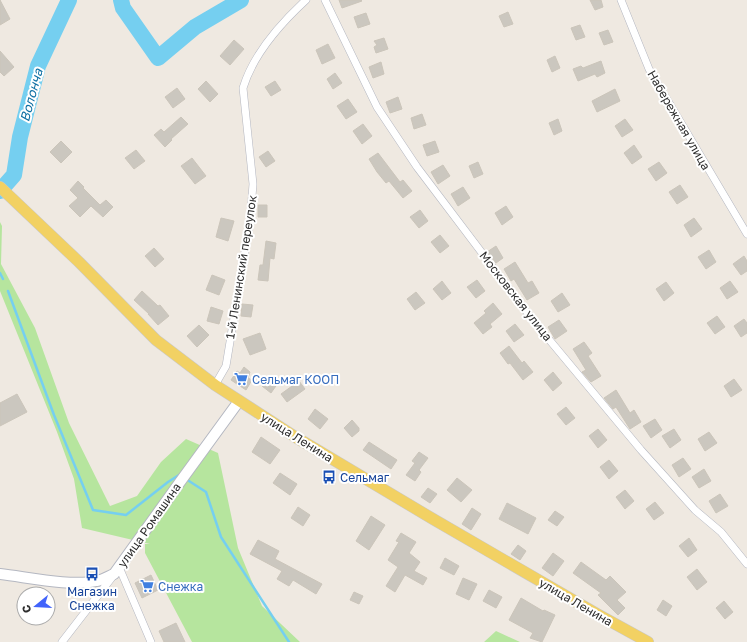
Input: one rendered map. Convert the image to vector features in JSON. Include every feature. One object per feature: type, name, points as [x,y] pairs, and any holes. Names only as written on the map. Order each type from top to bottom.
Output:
[{"type":"main road","name":"улица Ленина","points":[[0,187],[79,262],[156,340],[215,385],[304,442],[440,523],[591,611],[648,642]]},
{"type":"street","name":"1-й Ленинский переулок","points":[[215,385],[226,366],[250,221],[253,184],[243,88],[246,78],[281,24],[306,0]]},
{"type":"street","name":"Московская улица","points":[[325,0],[377,107],[422,173],[532,319],[641,450],[696,510],[721,532],[747,564]]},
{"type":"street","name":"Набережная улица","points":[[621,0],[649,69],[747,234]]},
{"type":"street","name":"улица Ромашина","points":[[0,574],[64,582],[85,582],[98,581],[117,571],[240,401]]},
{"type":"street","points":[[62,642],[117,571],[152,642]]},
{"type":"green space","points":[[0,222],[2,226],[1,264],[35,328],[69,423],[110,506],[137,496],[161,462],[186,439],[218,453],[238,548],[262,606],[300,642],[192,642],[145,553],[145,544],[150,544],[82,528],[74,479],[57,432],[0,291]]},
{"type":"green space","points":[[496,631],[520,642],[484,642]]},
{"type":"building","points":[[0,0],[10,19],[0,25]]},
{"type":"building","points":[[339,0],[361,0],[362,1],[342,8]]},
{"type":"building","points":[[590,0],[601,0],[603,7],[595,10]]},
{"type":"building","points":[[508,12],[513,24],[504,27],[499,16]]},
{"type":"building","points":[[366,13],[370,24],[358,28],[354,17]]},
{"type":"building","points":[[580,25],[585,37],[576,40],[571,28]]},
{"type":"building","points":[[608,30],[613,42],[604,45],[599,33]]},
{"type":"building","points":[[384,38],[388,49],[376,53],[374,47],[377,45],[374,41]]},
{"type":"building","points":[[234,40],[244,49],[230,65],[220,56]]},
{"type":"building","points":[[328,44],[335,58],[322,64],[316,50]]},
{"type":"building","points":[[0,51],[14,67],[4,76],[0,72]]},
{"type":"building","points":[[555,56],[560,68],[552,72],[547,60]]},
{"type":"building","points":[[601,61],[605,73],[597,77],[595,74],[578,81],[573,69],[581,66],[583,68]]},
{"type":"building","points":[[381,62],[384,74],[373,78],[369,67]]},
{"type":"building","points":[[335,73],[342,83],[333,89],[327,79]]},
{"type":"building","points":[[206,81],[218,94],[210,102],[198,89]]},
{"type":"building","points":[[275,81],[281,90],[271,96],[265,87]]},
{"type":"building","points":[[177,88],[185,99],[173,108],[165,97]]},
{"type":"building","points":[[615,89],[620,101],[597,112],[592,101]]},
{"type":"building","points":[[398,97],[402,109],[390,113],[386,102]]},
{"type":"building","points":[[348,99],[357,112],[346,119],[337,106]]},
{"type":"building","points":[[422,114],[426,125],[414,129],[411,118]]},
{"type":"building","points":[[181,117],[188,124],[171,139],[172,140],[165,147],[154,135],[161,129],[164,132]]},
{"type":"building","points":[[558,119],[562,131],[554,135],[549,123]]},
{"type":"building","points":[[625,119],[633,130],[622,137],[615,126]]},
{"type":"building","points":[[363,124],[372,136],[362,144],[353,131]]},
{"type":"building","points":[[61,141],[72,152],[61,163],[50,152]]},
{"type":"building","points":[[435,141],[439,152],[427,156],[423,145]]},
{"type":"building","points":[[634,145],[642,157],[632,164],[624,153]]},
{"type":"building","points":[[136,150],[145,161],[134,169],[125,158]]},
{"type":"building","points":[[268,151],[275,161],[266,167],[259,157]]},
{"type":"building","points":[[378,153],[400,182],[403,180],[412,191],[403,198],[389,181],[386,183],[369,159]]},
{"type":"building","points":[[192,158],[206,176],[195,184],[181,166]]},
{"type":"building","points":[[478,162],[483,174],[474,178],[469,166]]},
{"type":"building","points":[[659,162],[667,173],[656,181],[648,169]]},
{"type":"building","points":[[443,165],[450,176],[438,184],[431,172]]},
{"type":"building","points":[[78,181],[100,205],[106,200],[113,207],[103,217],[91,206],[80,217],[69,206],[78,198],[70,190]]},
{"type":"building","points":[[680,185],[688,197],[677,204],[669,192]]},
{"type":"building","points":[[463,187],[470,198],[458,206],[451,194]]},
{"type":"building","points":[[258,205],[267,205],[267,217],[258,217]]},
{"type":"building","points":[[506,206],[513,217],[502,225],[495,213]]},
{"type":"building","points":[[420,210],[428,221],[419,228],[410,217]]},
{"type":"building","points":[[221,218],[234,221],[228,241],[216,237]]},
{"type":"building","points":[[694,218],[702,229],[691,237],[684,225]]},
{"type":"building","points":[[440,235],[449,246],[440,253],[431,242]]},
{"type":"building","points":[[266,241],[276,243],[274,259],[270,258],[268,281],[258,280],[260,265],[263,265]]},
{"type":"building","points":[[496,246],[503,258],[496,263],[487,252]]},
{"type":"building","points":[[154,248],[164,259],[155,267],[145,256]]},
{"type":"building","points":[[709,250],[716,262],[706,269],[698,257]]},
{"type":"building","points":[[744,256],[747,261],[747,271],[741,275],[733,264]]},
{"type":"building","points":[[515,262],[528,283],[532,281],[539,293],[527,300],[514,279],[511,281],[504,269]]},
{"type":"building","points":[[212,275],[225,280],[219,295],[206,290]]},
{"type":"building","points":[[477,280],[485,291],[476,298],[467,287]]},
{"type":"building","points":[[442,281],[451,293],[442,300],[433,289]]},
{"type":"building","points":[[730,281],[738,292],[727,299],[720,288]]},
{"type":"building","points":[[666,282],[674,293],[664,301],[656,289]]},
{"type":"building","points":[[142,291],[158,306],[160,305],[169,316],[158,325],[134,300]]},
{"type":"building","points":[[416,292],[425,303],[415,310],[407,299]]},
{"type":"building","points":[[562,293],[570,305],[558,312],[551,301]]},
{"type":"building","points":[[493,303],[502,314],[490,324],[492,327],[483,334],[474,323],[486,313],[484,311]]},
{"type":"building","points":[[242,304],[253,305],[251,317],[241,316]]},
{"type":"building","points":[[211,307],[223,311],[219,324],[207,321]]},
{"type":"building","points":[[717,316],[725,327],[715,334],[707,323]]},
{"type":"building","points":[[744,319],[747,323],[747,333],[741,337],[734,326]]},
{"type":"building","points":[[559,320],[567,331],[555,339],[548,327]]},
{"type":"building","points":[[515,324],[524,335],[514,342],[506,331]]},
{"type":"building","points":[[199,325],[209,335],[197,347],[187,336]]},
{"type":"building","points":[[260,333],[266,349],[250,355],[243,339]]},
{"type":"building","points":[[584,342],[592,353],[588,356],[601,376],[591,382],[582,372],[586,370],[573,349]]},
{"type":"building","points":[[509,346],[522,363],[524,361],[533,372],[523,380],[500,353]]},
{"type":"building","name":"Сельмаг КООП","points":[[244,367],[250,372],[248,378],[252,380],[246,390],[231,380],[237,371],[240,373]]},
{"type":"building","points":[[553,372],[562,383],[553,391],[544,380]]},
{"type":"building","points":[[268,377],[278,383],[271,393],[262,386]]},
{"type":"building","points":[[734,379],[742,390],[731,397],[724,386]]},
{"type":"building","points":[[299,381],[305,389],[287,402],[281,394]]},
{"type":"building","points":[[616,390],[630,413],[634,410],[641,422],[630,429],[616,407],[613,409],[604,398]]},
{"type":"building","points":[[17,394],[27,412],[0,426],[0,403]]},
{"type":"building","points":[[566,407],[575,418],[566,425],[557,414]]},
{"type":"building","points":[[315,409],[328,419],[320,429],[308,419]]},
{"type":"building","points":[[655,419],[662,430],[651,438],[643,426]]},
{"type":"building","points":[[352,420],[359,428],[359,431],[352,437],[344,428]]},
{"type":"building","points":[[598,429],[607,440],[598,448],[589,436]]},
{"type":"building","points":[[674,429],[681,440],[670,448],[662,436]]},
{"type":"building","points":[[709,432],[717,443],[705,451],[698,439]]},
{"type":"building","points":[[261,437],[280,450],[270,464],[252,452]]},
{"type":"building","points":[[369,442],[397,460],[391,469],[363,450]]},
{"type":"building","points":[[419,452],[428,458],[419,470],[421,472],[415,481],[406,475],[415,463],[412,461]]},
{"type":"building","points":[[683,458],[691,469],[679,477],[672,465]]},
{"type":"building","points":[[609,460],[618,471],[609,479],[600,467]]},
{"type":"building","points":[[704,469],[711,481],[699,488],[692,477]]},
{"type":"building","points":[[280,473],[297,484],[290,495],[273,483]]},
{"type":"building","points":[[457,478],[472,490],[461,502],[447,490]]},
{"type":"building","points":[[428,488],[437,494],[430,503],[421,497]]},
{"type":"building","points":[[625,490],[634,501],[625,509],[616,497]]},
{"type":"building","points":[[720,494],[728,506],[716,513],[709,501]]},
{"type":"building","points":[[655,502],[664,513],[654,520],[646,509]]},
{"type":"building","points":[[507,503],[536,518],[528,534],[499,519]]},
{"type":"building","points":[[298,507],[310,515],[303,526],[291,518]]},
{"type":"building","points":[[472,508],[481,514],[471,530],[462,524]]},
{"type":"building","points":[[555,511],[564,517],[557,526],[548,520]]},
{"type":"building","points":[[371,516],[385,525],[369,550],[356,541]]},
{"type":"building","points":[[401,533],[416,542],[409,553],[420,562],[414,571],[427,578],[423,585],[405,575],[395,592],[386,586],[398,567],[388,560],[399,542],[396,541]]},
{"type":"building","points":[[689,538],[697,550],[688,557],[679,546]]},
{"type":"building","points":[[258,540],[279,551],[275,559],[322,584],[316,594],[293,580],[289,586],[277,579],[282,571],[250,554]]},
{"type":"building","points":[[518,545],[526,551],[520,560],[511,554]]},
{"type":"building","points":[[553,553],[564,561],[553,576],[542,568]]},
{"type":"building","points":[[445,558],[459,566],[454,575],[440,568]]},
{"type":"building","points":[[581,562],[606,580],[610,576],[626,592],[617,600],[625,608],[618,615],[598,595],[601,593],[573,573]]},
{"type":"building","points":[[697,569],[707,582],[697,590],[687,577]]},
{"type":"building","name":"Снежка","points":[[151,575],[158,590],[142,598],[135,583]]},
{"type":"building","points":[[463,578],[477,584],[469,600],[456,594]]},
{"type":"building","points":[[489,590],[502,597],[496,608],[483,601]]},
{"type":"building","points":[[354,592],[363,596],[359,604],[350,600]]},
{"type":"building","points":[[521,598],[543,611],[544,610],[555,615],[542,642],[530,638],[533,633],[509,620]]},
{"type":"building","points":[[663,600],[672,606],[666,616],[657,610]]},
{"type":"building","points":[[724,601],[733,612],[725,619],[716,608]]},
{"type":"building","points":[[176,623],[185,642],[164,642],[159,631]]},
{"type":"waterway","name":"Волонча","points":[[0,191],[14,175],[20,137],[38,66],[69,0]]},
{"type":"waterway","name":"Волонча","points":[[121,0],[123,8],[158,58],[195,27],[241,0]]},
{"type":"waterway","points":[[0,273],[3,279]]},
{"type":"waterway","points":[[8,291],[54,415],[93,510],[126,515],[179,475]]},
{"type":"waterway","points":[[189,481],[206,492],[221,537],[289,642]]},
{"type":"place","name":"Сельмаг КООП","points":[[241,379]]},
{"type":"place","name":"Сельмаг","points":[[329,477]]},
{"type":"place","name":"Магазин Снежка","points":[[92,574]]},
{"type":"place","name":"Снежка","points":[[147,586]]}]
